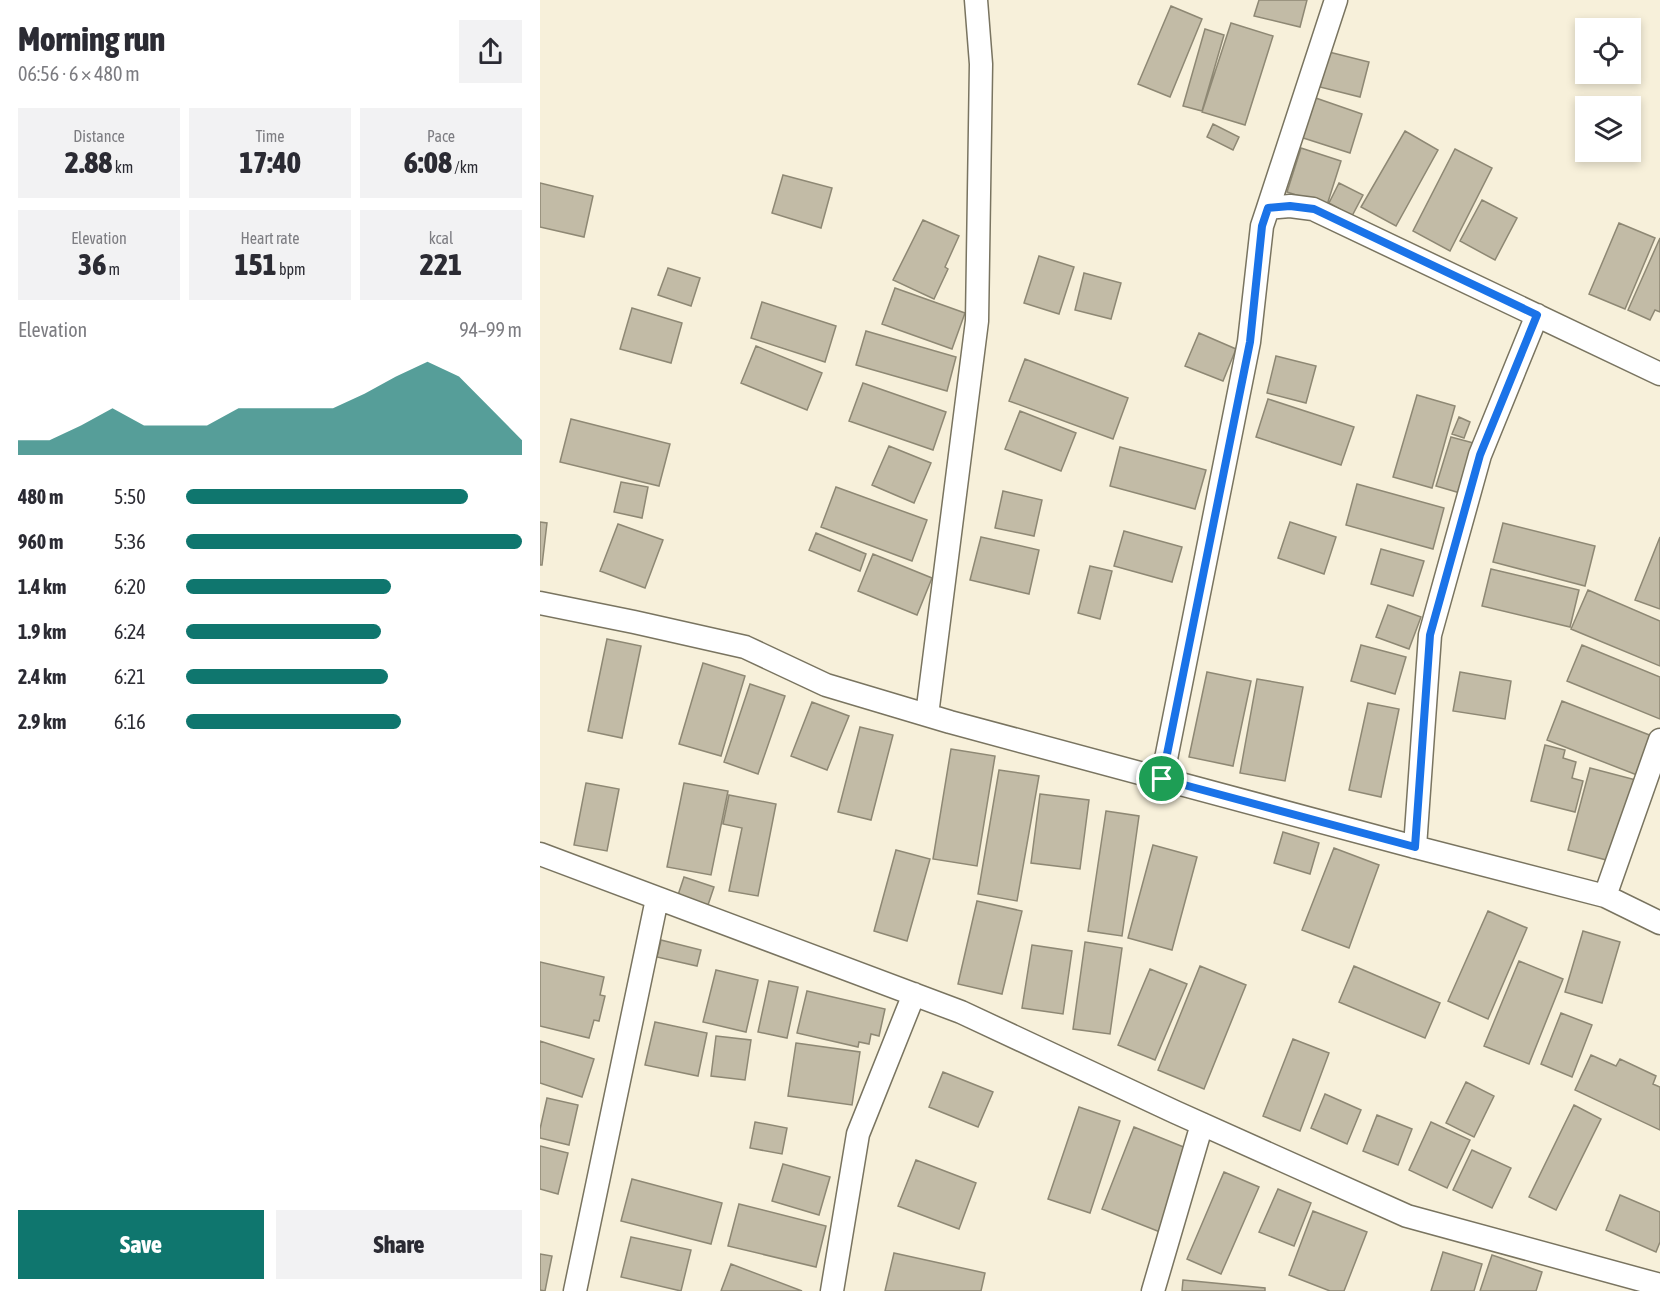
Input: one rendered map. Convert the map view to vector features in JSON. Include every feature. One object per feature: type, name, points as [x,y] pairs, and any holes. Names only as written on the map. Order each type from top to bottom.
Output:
[{"type":"street","points":[[927,715],[977,321],[981,64],[976,0]]},
{"type":"street","points":[[1162,779],[1250,342],[1262,226],[1336,0]]},
{"type":"street","points":[[1268,208],[1290,206],[1314,209],[1660,374]]},
{"type":"street","points":[[1415,847],[1430,635],[1480,455],[1537,315]]},
{"type":"street","points":[[540,603],[745,647],[826,685],[1162,779],[1605,896],[1660,923]]},
{"type":"street","points":[[1605,896],[1660,740]]},
{"type":"street","points":[[540,854],[961,1012],[1407,1216],[1660,1286]]},
{"type":"street","points":[[575,1291],[657,899]]},
{"type":"street","points":[[832,1291],[858,1134],[914,994]]},
{"type":"street","points":[[1153,1291],[1202,1124]]},
{"type":"building","points":[[1259,0],[1307,0],[1300,27],[1254,16]]},
{"type":"building","points":[[1171,6],[1202,19],[1170,97],[1138,84]]},
{"type":"building","points":[[1231,23],[1273,36],[1245,125],[1202,112]]},
{"type":"building","points":[[1205,29],[1224,35],[1202,111],[1183,106]]},
{"type":"building","points":[[1329,52],[1369,62],[1360,97],[1320,87]]},
{"type":"building","points":[[1310,96],[1362,114],[1350,153],[1297,136]]},
{"type":"building","points":[[1213,124],[1239,137],[1233,150],[1207,137]]},
{"type":"building","points":[[1405,131],[1438,150],[1396,226],[1361,207]]},
{"type":"building","points":[[1301,148],[1341,161],[1327,205],[1287,192]]},
{"type":"building","points":[[1455,149],[1492,168],[1450,251],[1413,231]]},
{"type":"building","points":[[783,175],[832,188],[821,228],[772,213]]},
{"type":"building","points":[[540,183],[593,196],[584,237],[540,227]]},
{"type":"building","points":[[1339,183],[1363,195],[1352,216],[1329,203]]},
{"type":"building","points":[[1482,200],[1517,218],[1495,260],[1460,241]]},
{"type":"building","points":[[923,220],[959,236],[945,267],[948,269],[934,299],[893,280]]},
{"type":"building","points":[[1619,223],[1655,238],[1625,309],[1589,294]]},
{"type":"building","points":[[1660,238],[1660,312],[1655,310],[1650,320],[1628,310]]},
{"type":"building","points":[[1039,256],[1074,267],[1059,314],[1024,303]]},
{"type":"building","points":[[668,268],[700,278],[691,306],[658,295]]},
{"type":"building","points":[[1084,273],[1121,283],[1111,319],[1075,310]]},
{"type":"building","points":[[895,288],[965,313],[952,349],[882,324]]},
{"type":"building","points":[[762,302],[836,326],[825,362],[751,338]]},
{"type":"building","points":[[632,308],[682,323],[671,363],[620,349]]},
{"type":"building","points":[[866,331],[956,357],[947,391],[856,365]]},
{"type":"building","points":[[1199,333],[1236,349],[1223,381],[1185,366]]},
{"type":"building","points":[[756,346],[822,373],[807,410],[741,383]]},
{"type":"building","points":[[1276,356],[1316,366],[1306,403],[1267,393]]},
{"type":"building","points":[[1025,359],[1128,398],[1113,439],[1009,401]]},
{"type":"building","points":[[863,383],[946,412],[933,450],[849,421]]},
{"type":"building","points":[[1417,395],[1455,406],[1432,488],[1393,477]]},
{"type":"building","points":[[1268,399],[1354,427],[1341,465],[1256,437]]},
{"type":"building","points":[[1020,411],[1076,433],[1061,471],[1005,449]]},
{"type":"building","points":[[1459,417],[1470,422],[1464,438],[1452,434]]},
{"type":"building","points":[[571,419],[670,444],[659,486],[560,462]]},
{"type":"building","points":[[1451,437],[1481,445],[1467,495],[1436,486]]},
{"type":"building","points":[[889,446],[931,463],[914,503],[872,485]]},
{"type":"building","points":[[1120,447],[1206,470],[1195,509],[1110,486]]},
{"type":"building","points":[[621,482],[648,487],[642,518],[614,512]]},
{"type":"building","points":[[1357,484],[1444,508],[1433,549],[1346,525]]},
{"type":"building","points":[[836,487],[927,520],[912,561],[821,527]]},
{"type":"building","points":[[1003,491],[1042,500],[1034,536],[995,528]]},
{"type":"building","points":[[540,522],[547,523],[542,565],[540,565]]},
{"type":"building","points":[[1290,522],[1336,537],[1324,574],[1278,558]]},
{"type":"building","points":[[1503,523],[1595,546],[1585,586],[1493,562]]},
{"type":"building","points":[[618,524],[663,540],[645,588],[600,571]]},
{"type":"building","points":[[1124,531],[1182,547],[1172,582],[1114,566]]},
{"type":"building","points":[[816,533],[866,554],[860,571],[809,550]]},
{"type":"building","points":[[981,537],[1039,550],[1029,594],[970,580]]},
{"type":"building","points":[[1660,537],[1660,609],[1635,600]]},
{"type":"building","points":[[1381,549],[1424,561],[1413,596],[1371,584]]},
{"type":"building","points":[[873,554],[932,578],[917,615],[858,591]]},
{"type":"building","points":[[1090,566],[1112,571],[1100,619],[1078,613]]},
{"type":"building","points":[[1491,569],[1579,590],[1570,627],[1482,606]]},
{"type":"building","points":[[1588,590],[1660,621],[1660,666],[1571,629]]},
{"type":"building","points":[[1388,605],[1421,617],[1409,649],[1376,637]]},
{"type":"building","points":[[607,639],[641,646],[622,738],[588,731]]},
{"type":"building","points":[[1361,645],[1406,657],[1395,694],[1351,681]]},
{"type":"building","points":[[1582,645],[1660,677],[1660,719],[1567,681]]},
{"type":"building","points":[[703,663],[745,676],[721,756],[679,744]]},
{"type":"building","points":[[1207,672],[1251,681],[1233,766],[1189,757]]},
{"type":"building","points":[[1460,672],[1511,681],[1505,719],[1453,711]]},
{"type":"building","points":[[1257,679],[1303,687],[1285,781],[1240,773]]},
{"type":"building","points":[[750,684],[785,696],[758,774],[724,762]]},
{"type":"building","points":[[1562,701],[1652,736],[1637,775],[1547,740]]},
{"type":"building","points":[[812,702],[849,716],[827,770],[791,756]]},
{"type":"building","points":[[1368,703],[1399,709],[1381,797],[1349,790]]},
{"type":"building","points":[[860,727],[893,735],[871,820],[838,812]]},
{"type":"building","points":[[1545,745],[1565,750],[1563,758],[1576,762],[1572,778],[1583,781],[1575,812],[1531,801]]},
{"type":"building","points":[[951,749],[995,756],[977,866],[933,859]]},
{"type":"building","points":[[1590,768],[1636,780],[1614,862],[1568,850]]},
{"type":"building","points":[[999,770],[1039,776],[1017,901],[978,894]]},
{"type":"building","points":[[586,783],[619,789],[607,851],[574,845]]},
{"type":"building","points":[[684,783],[728,791],[711,875],[667,867]]},
{"type":"building","points":[[1040,794],[1089,800],[1080,869],[1031,863]]},
{"type":"building","points":[[729,795],[776,804],[758,896],[729,891],[742,828],[723,824]]},
{"type":"building","points":[[1106,811],[1139,816],[1122,936],[1088,931]]},
{"type":"building","points":[[1283,832],[1319,843],[1310,874],[1274,863]]},
{"type":"building","points":[[1153,845],[1197,857],[1172,950],[1128,938]]},
{"type":"building","points":[[1334,848],[1379,865],[1349,948],[1302,930]]},
{"type":"building","points":[[896,850],[930,859],[907,941],[874,931]]},
{"type":"building","points":[[684,877],[714,887],[708,905],[678,895]]},
{"type":"building","points":[[977,901],[1022,911],[1002,994],[958,984]]},
{"type":"building","points":[[1488,911],[1527,928],[1488,1019],[1448,1001]]},
{"type":"building","points":[[1583,931],[1620,942],[1602,1003],[1565,992]]},
{"type":"building","points":[[661,940],[701,950],[697,966],[657,957]]},
{"type":"building","points":[[1085,942],[1122,948],[1110,1034],[1073,1029]]},
{"type":"building","points":[[1032,945],[1072,951],[1063,1014],[1022,1008]]},
{"type":"building","points":[[1519,961],[1563,979],[1529,1064],[1484,1046]]},
{"type":"building","points":[[540,962],[604,977],[600,995],[605,996],[599,1021],[594,1020],[589,1038],[540,1026]]},
{"type":"building","points":[[1200,966],[1246,985],[1204,1089],[1158,1070]]},
{"type":"building","points":[[1354,966],[1440,1003],[1425,1038],[1339,1002]]},
{"type":"building","points":[[1150,969],[1187,984],[1155,1060],[1118,1045]]},
{"type":"building","points":[[716,970],[758,980],[746,1032],[703,1022]]},
{"type":"building","points":[[769,981],[798,987],[787,1038],[758,1032]]},
{"type":"building","points":[[807,991],[885,1009],[879,1036],[871,1034],[869,1044],[859,1042],[858,1047],[797,1033]]},
{"type":"building","points":[[1561,1013],[1592,1025],[1572,1077],[1541,1064]]},
{"type":"building","points":[[655,1022],[707,1033],[698,1076],[645,1065]]},
{"type":"building","points":[[716,1036],[751,1040],[745,1080],[711,1076]]},
{"type":"building","points":[[1293,1039],[1329,1053],[1300,1131],[1263,1116]]},
{"type":"building","points":[[540,1041],[594,1059],[582,1097],[540,1083]]},
{"type":"building","points":[[796,1043],[860,1052],[852,1105],[788,1096]]},
{"type":"building","points":[[1591,1055],[1616,1066],[1620,1059],[1656,1076],[1653,1084],[1660,1087],[1660,1130],[1575,1090]]},
{"type":"building","points":[[943,1072],[993,1092],[978,1127],[929,1107]]},
{"type":"building","points":[[1466,1082],[1494,1096],[1474,1137],[1446,1123]]},
{"type":"building","points":[[1325,1094],[1361,1110],[1347,1144],[1311,1128]]},
{"type":"building","points":[[547,1098],[578,1105],[569,1145],[540,1138]]},
{"type":"building","points":[[1574,1105],[1601,1119],[1556,1210],[1529,1197]]},
{"type":"building","points":[[1079,1107],[1120,1121],[1090,1213],[1048,1199]]},
{"type":"building","points":[[1377,1115],[1412,1129],[1398,1165],[1363,1151]]},
{"type":"building","points":[[755,1122],[787,1128],[782,1154],[750,1148]]},
{"type":"building","points":[[1431,1122],[1470,1140],[1447,1188],[1409,1170]]},
{"type":"building","points":[[1134,1127],[1191,1150],[1160,1232],[1102,1209]]},
{"type":"building","points":[[540,1146],[568,1153],[558,1194],[540,1189]]},
{"type":"building","points":[[1472,1150],[1511,1168],[1492,1208],[1453,1190]]},
{"type":"building","points":[[916,1160],[976,1183],[959,1229],[898,1206]]},
{"type":"building","points":[[783,1164],[830,1177],[819,1215],[772,1201]]},
{"type":"building","points":[[1224,1172],[1259,1187],[1221,1274],[1187,1259]]},
{"type":"building","points":[[632,1179],[722,1203],[711,1244],[621,1221]]},
{"type":"building","points":[[1278,1189],[1311,1203],[1294,1246],[1259,1232]]},
{"type":"building","points":[[1620,1195],[1660,1212],[1660,1242],[1656,1252],[1606,1230]]},
{"type":"building","points":[[739,1204],[826,1226],[816,1267],[728,1246]]},
{"type":"building","points":[[1313,1211],[1367,1232],[1344,1291],[1330,1291],[1289,1275]]},
{"type":"building","points":[[631,1237],[691,1250],[681,1291],[621,1277]]},
{"type":"building","points":[[1443,1252],[1482,1264],[1474,1291],[1431,1291]]},
{"type":"building","points":[[894,1253],[985,1273],[981,1291],[885,1291]]},
{"type":"building","points":[[540,1254],[552,1256],[545,1291],[540,1290]]},
{"type":"building","points":[[1492,1255],[1542,1272],[1536,1291],[1480,1291]]},
{"type":"building","points":[[731,1264],[802,1291],[721,1291]]},
{"type":"building","points":[[1183,1280],[1265,1288],[1265,1291],[1182,1291]]},
{"type":"route","points":[[1290,206],[1314,209],[1537,315],[1480,455],[1430,635],[1415,847],[1162,779],[1250,342],[1262,226],[1268,208],[1290,206]]}]
